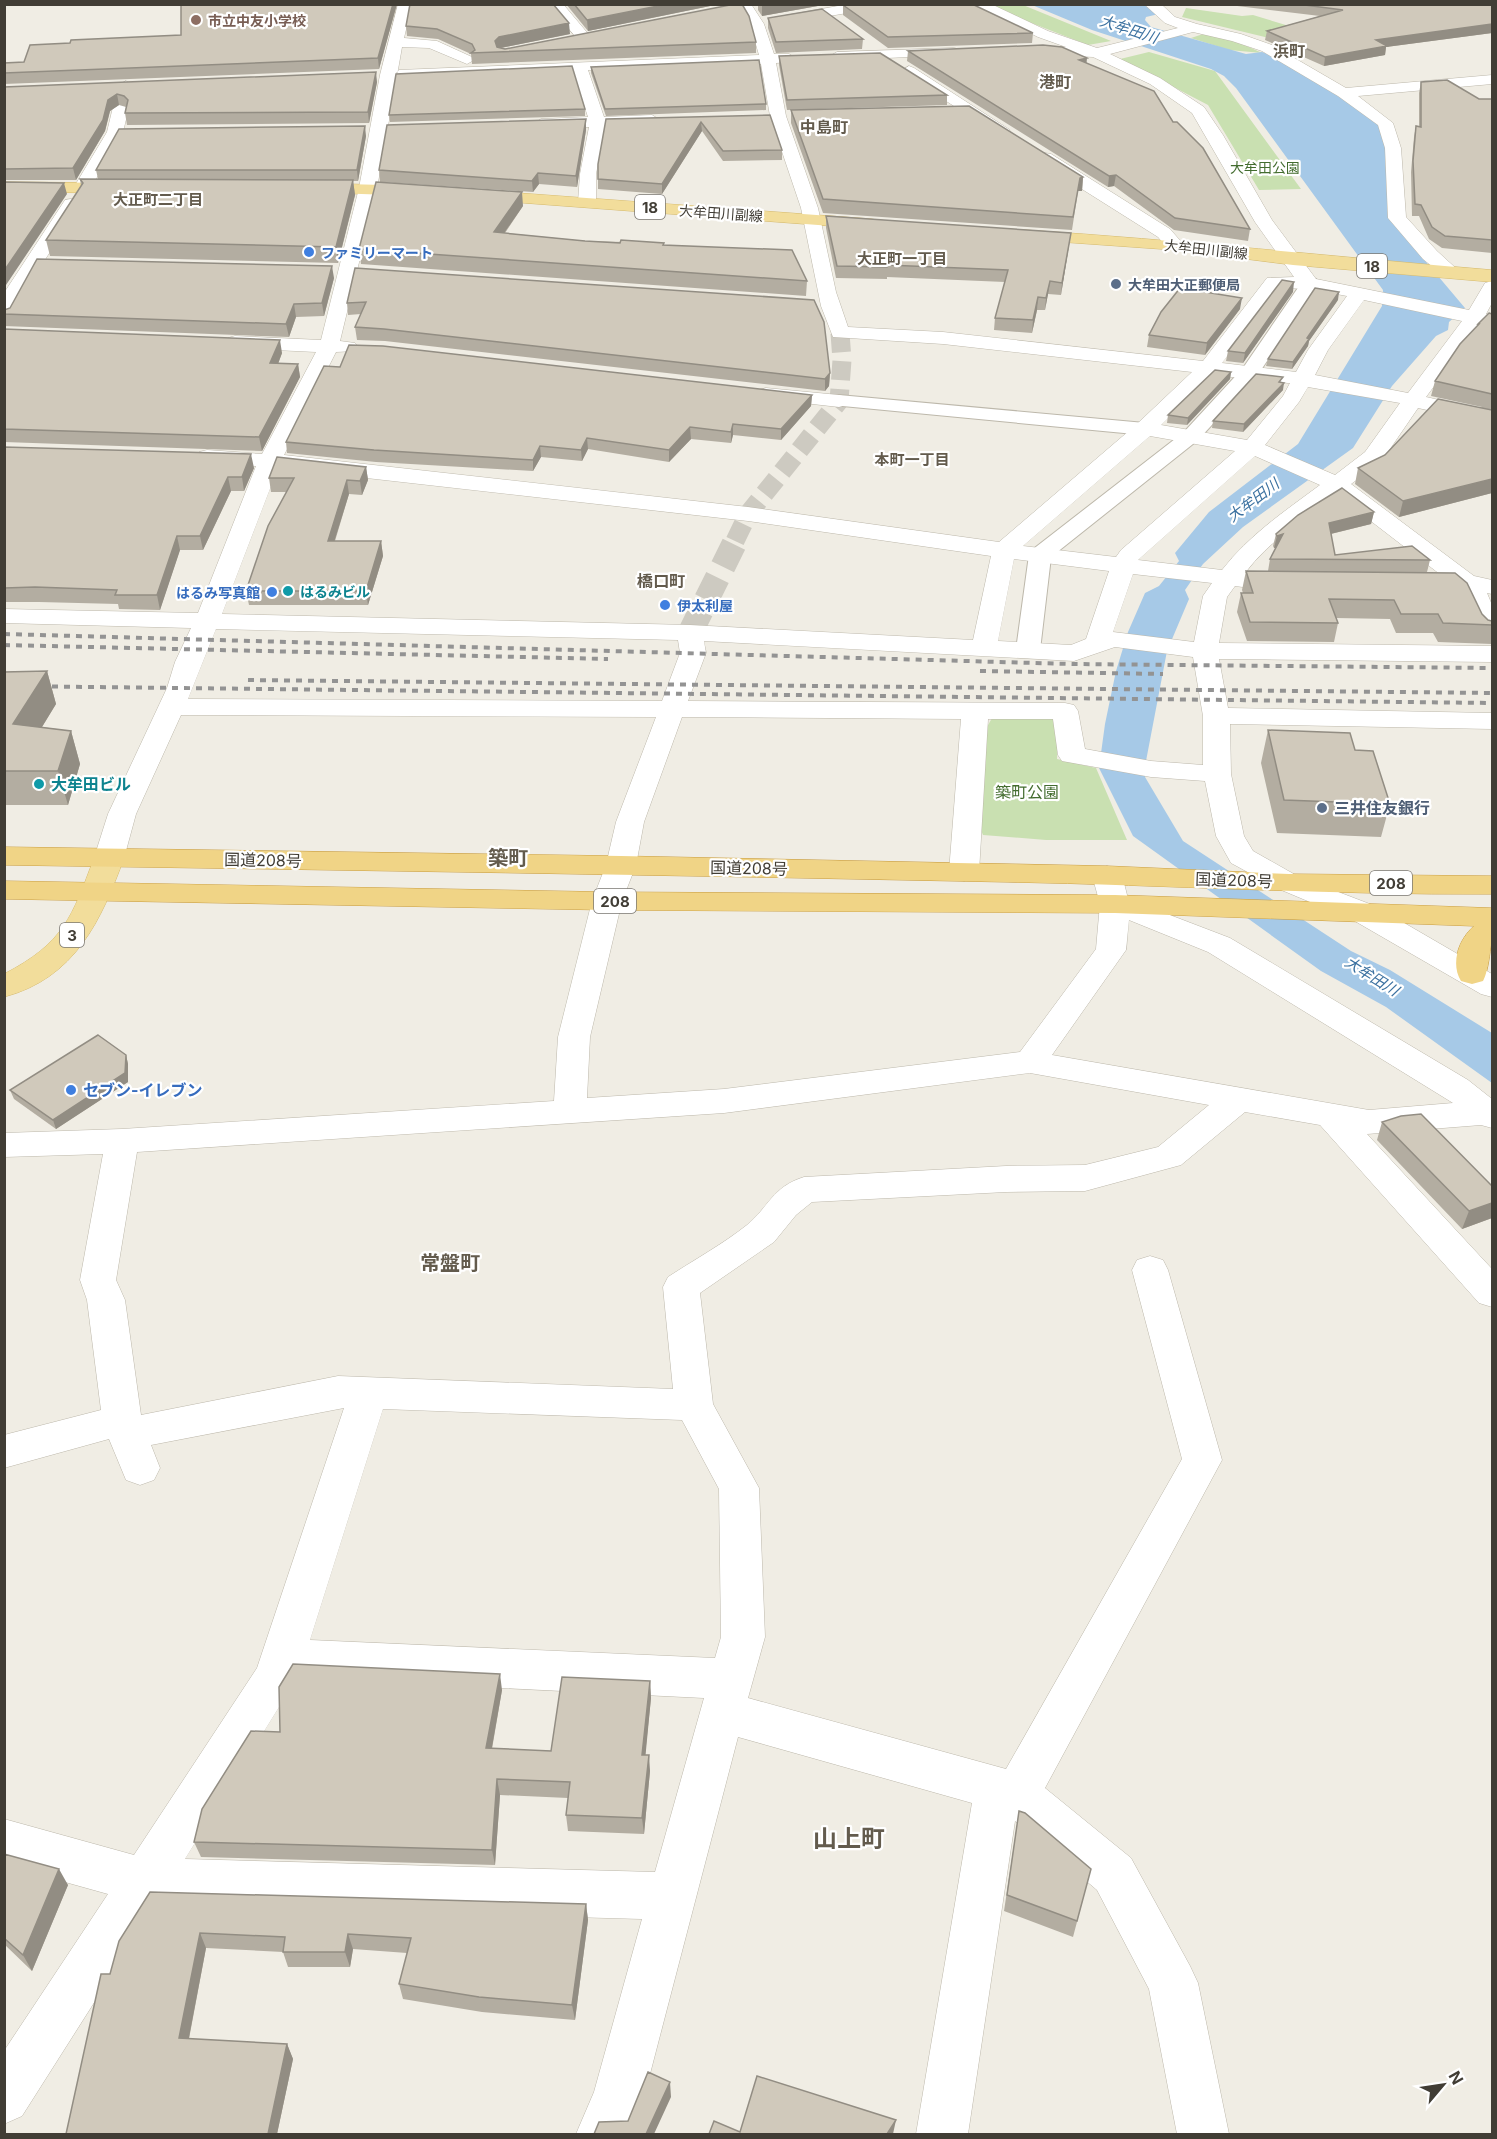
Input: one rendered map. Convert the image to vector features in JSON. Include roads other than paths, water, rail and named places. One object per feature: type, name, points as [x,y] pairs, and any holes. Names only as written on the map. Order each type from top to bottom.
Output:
[{"type":"highway","name":"国道208号","points":[[4,856],[964,872],[1111,890],[1226,909],[1492,917]]},
{"type":"highway","name":"国道208号","points":[[4,890],[607,901],[1111,890],[1187,879],[1289,883],[1492,885]]},
{"type":"highway","points":[[1482,981],[1470,962],[1474,946],[1486,930],[1492,928]]},
{"type":"main road","points":[[4,187],[79,193]]},
{"type":"main road","points":[[4,198],[79,193],[143,193]]},
{"type":"main road","points":[[296,193],[367,193],[437,197]]},
{"type":"main road","name":"大牟田川副線","points":[[813,226],[587,202],[460,199],[813,226],[890,231]]},
{"type":"main road","name":"大牟田川副線","points":[[1293,259],[1218,262],[1014,240],[1175,245],[1293,259],[1492,276]]},
{"type":"main road","name":"3","points":[[4,987],[53,959],[77,928],[97,892],[109,858]]},
{"type":"street","points":[[109,858],[122,814],[207,621],[270,460],[329,346],[367,193],[386,128],[390,75],[405,4]]},
{"type":"street","points":[[555,4],[585,39]]},
{"type":"street","points":[[756,23],[876,4]]},
{"type":"street","points":[[979,4],[1043,34],[1096,53],[1155,81],[1198,110],[1215,135],[1264,222],[1310,283]]},
{"type":"street","points":[[1156,8],[1176,4]]},
{"type":"street","points":[[724,12],[749,6],[756,23],[778,116],[813,226],[823,305],[840,333],[943,338],[1250,372],[1381,393],[1492,418]]},
{"type":"street","points":[[1156,8],[1170,20],[1193,28],[1236,37],[1267,48],[1343,93],[1385,123],[1393,148],[1397,218],[1430,255],[1451,272]]},
{"type":"street","points":[[826,13],[845,27]]},
{"type":"street","points":[[1019,50],[1096,53],[1193,28]]},
{"type":"street","points":[[864,41],[1012,136]]},
{"type":"street","points":[[397,42],[432,44],[467,60]]},
{"type":"street","points":[[824,56],[974,51]]},
{"type":"street","points":[[390,75],[503,54]]},
{"type":"street","points":[[390,75],[801,57]]},
{"type":"street","points":[[579,67],[586,81],[588,98],[598,122],[588,174],[587,202]]},
{"type":"street","points":[[1343,93],[1492,79]]},
{"type":"street","points":[[4,316],[33,263],[79,193],[115,132],[127,86]]},
{"type":"street","points":[[949,111],[971,111]]},
{"type":"street","points":[[529,124],[665,120]]},
{"type":"street","points":[[357,129],[386,128]]},
{"type":"street","points":[[115,132],[133,133]]},
{"type":"street","points":[[1032,149],[1164,232],[1175,245]]},
{"type":"street","points":[[33,263],[56,264]]},
{"type":"street","points":[[325,270],[372,273]]},
{"type":"street","points":[[984,649],[1004,550],[1145,429],[1208,368],[1274,282],[1310,283],[1474,316]]},
{"type":"street","points":[[1028,650],[1040,555],[1191,436],[1250,372],[1310,283]]},
{"type":"street","points":[[1482,981],[1364,913],[1289,883],[1241,857],[1230,836],[1217,774],[1216,716],[1201,649],[1215,596],[1246,555],[1286,521],[1328,480],[1373,457],[1474,316],[1492,287]]},
{"type":"street","points":[[1106,641],[1130,566],[1129,555],[1258,451],[1292,398],[1310,380],[1318,350],[1359,292]]},
{"type":"street","points":[[213,341],[363,348]]},
{"type":"street","points":[[749,392],[1145,429],[1191,436],[1258,451],[1328,480],[1466,582],[1476,595],[1492,632]]},
{"type":"street","points":[[191,457],[270,460],[748,514],[914,539],[1258,582],[1316,582]]},
{"type":"street","points":[[1396,582],[1466,582],[1492,587]]},
{"type":"street","points":[[4,616],[690,633],[1074,653],[1106,641],[1201,649],[1492,654]]},
{"type":"street","points":[[570,1110],[574,1037],[607,901],[621,865],[630,822],[693,653],[690,633]]},
{"type":"street","points":[[170,707],[1065,711],[1072,755],[1151,769],[1217,774]]},
{"type":"street","points":[[964,872],[975,711]]},
{"type":"street","points":[[1216,716],[1492,721]]},
{"type":"street","points":[[1030,1062],[1111,951],[1111,890],[1219,945],[1456,1088],[1491,1114]]},
{"type":"street","points":[[4,1144],[122,1141],[724,1101],[1030,1062],[1369,1122],[1491,1114]]},
{"type":"street","points":[[602,2134],[619,2093],[743,1636],[739,1488],[694,1405],[681,1287],[760,1233],[783,1206],[804,1190],[1006,1179],[1085,1178],[1169,1156],[1238,1099]]},
{"type":"street","points":[[1332,1117],[1492,1293]]},
{"type":"street","points":[[122,1141],[98,1280],[106,1300],[130,1441]]},
{"type":"street","points":[[942,2134],[1007,1791],[1202,1460],[1150,1270]]},
{"type":"street","points":[[4,1452],[130,1441],[338,1392],[694,1405]]},
{"type":"street","points":[[4,2098],[276,1677],[369,1392]]},
{"type":"street","points":[[282,1658],[728,1695],[1007,1791],[1114,1875],[1173,1983],[1203,2134]]},
{"type":"street","points":[[4,1842],[145,1881],[673,1896]]},
{"type":"water","name":"大牟田川","points":[[1032,5],[1150,5],[1163,13],[1146,17],[1145,20],[1151,27],[1246,54],[1262,52],[1308,72],[1388,129],[1389,218],[1465,308],[1449,322],[1448,330],[1436,336],[1392,386],[1353,448],[1243,527],[1203,564],[1185,590],[1189,599],[1167,651],[1145,777],[1183,841],[1351,951],[1390,970],[1492,1033],[1492,1083],[1386,1007],[1321,971],[1133,836],[1099,768],[1116,671],[1128,632],[1145,593],[1159,586],[1179,561],[1175,553],[1209,512],[1298,444],[1382,306],[1383,290],[1236,88],[1224,76],[1211,69],[1092,30]]},
{"type":"tunnel","points":[[735,541],[748,514],[839,401],[842,360],[840,333]]},
{"type":"tunnel","points":[[690,633],[736,540]]},
{"type":"railway","points":[[4,634],[1072,664],[1492,668]]},
{"type":"railway","points":[[4,645],[608,659]]},
{"type":"railway","points":[[980,671],[1163,674]]},
{"type":"railway","points":[[248,680],[1492,693]]},
{"type":"railway","points":[[4,686],[1492,703]]},
{"type":"place","name":"市立中友小学校","points":[[196,20]]},
{"type":"place","name":"ファミリーマート","points":[[309,252]]},
{"type":"place","name":"大牟田大正郵便局","points":[[1116,284]]},
{"type":"place","name":"はるみビル","points":[[288,591]]},
{"type":"place","name":"はるみ写真館","points":[[272,592]]},
{"type":"place","name":"伊太利屋","points":[[665,605]]},
{"type":"place","name":"大牟田ビル","points":[[39,784]]},
{"type":"place","name":"三井住友銀行","points":[[1322,808]]},
{"type":"place","name":"セブン-イレブン","points":[[71,1090]]},
{"type":"district","name":"浜町","points":[[1289,51]]},
{"type":"district","name":"港町","points":[[1055,82]]},
{"type":"district","name":"中島町","points":[[824,127]]},
{"type":"district","name":"大正町二丁目","points":[[158,199]]},
{"type":"district","name":"大正町一丁目","points":[[902,258]]},
{"type":"district","name":"本町一丁目","points":[[912,459]]},
{"type":"district","name":"橋口町","points":[[661,581]]},
{"type":"district","name":"築町","points":[[508,858]]},
{"type":"district","name":"常盤町","points":[[450,1263]]},
{"type":"district","name":"山上町","points":[[849,1838]]},
{"type":"park label","name":"大牟田公園","points":[[1265,167]]},
{"type":"park label","name":"築町公園","points":[[1027,792]]}]
